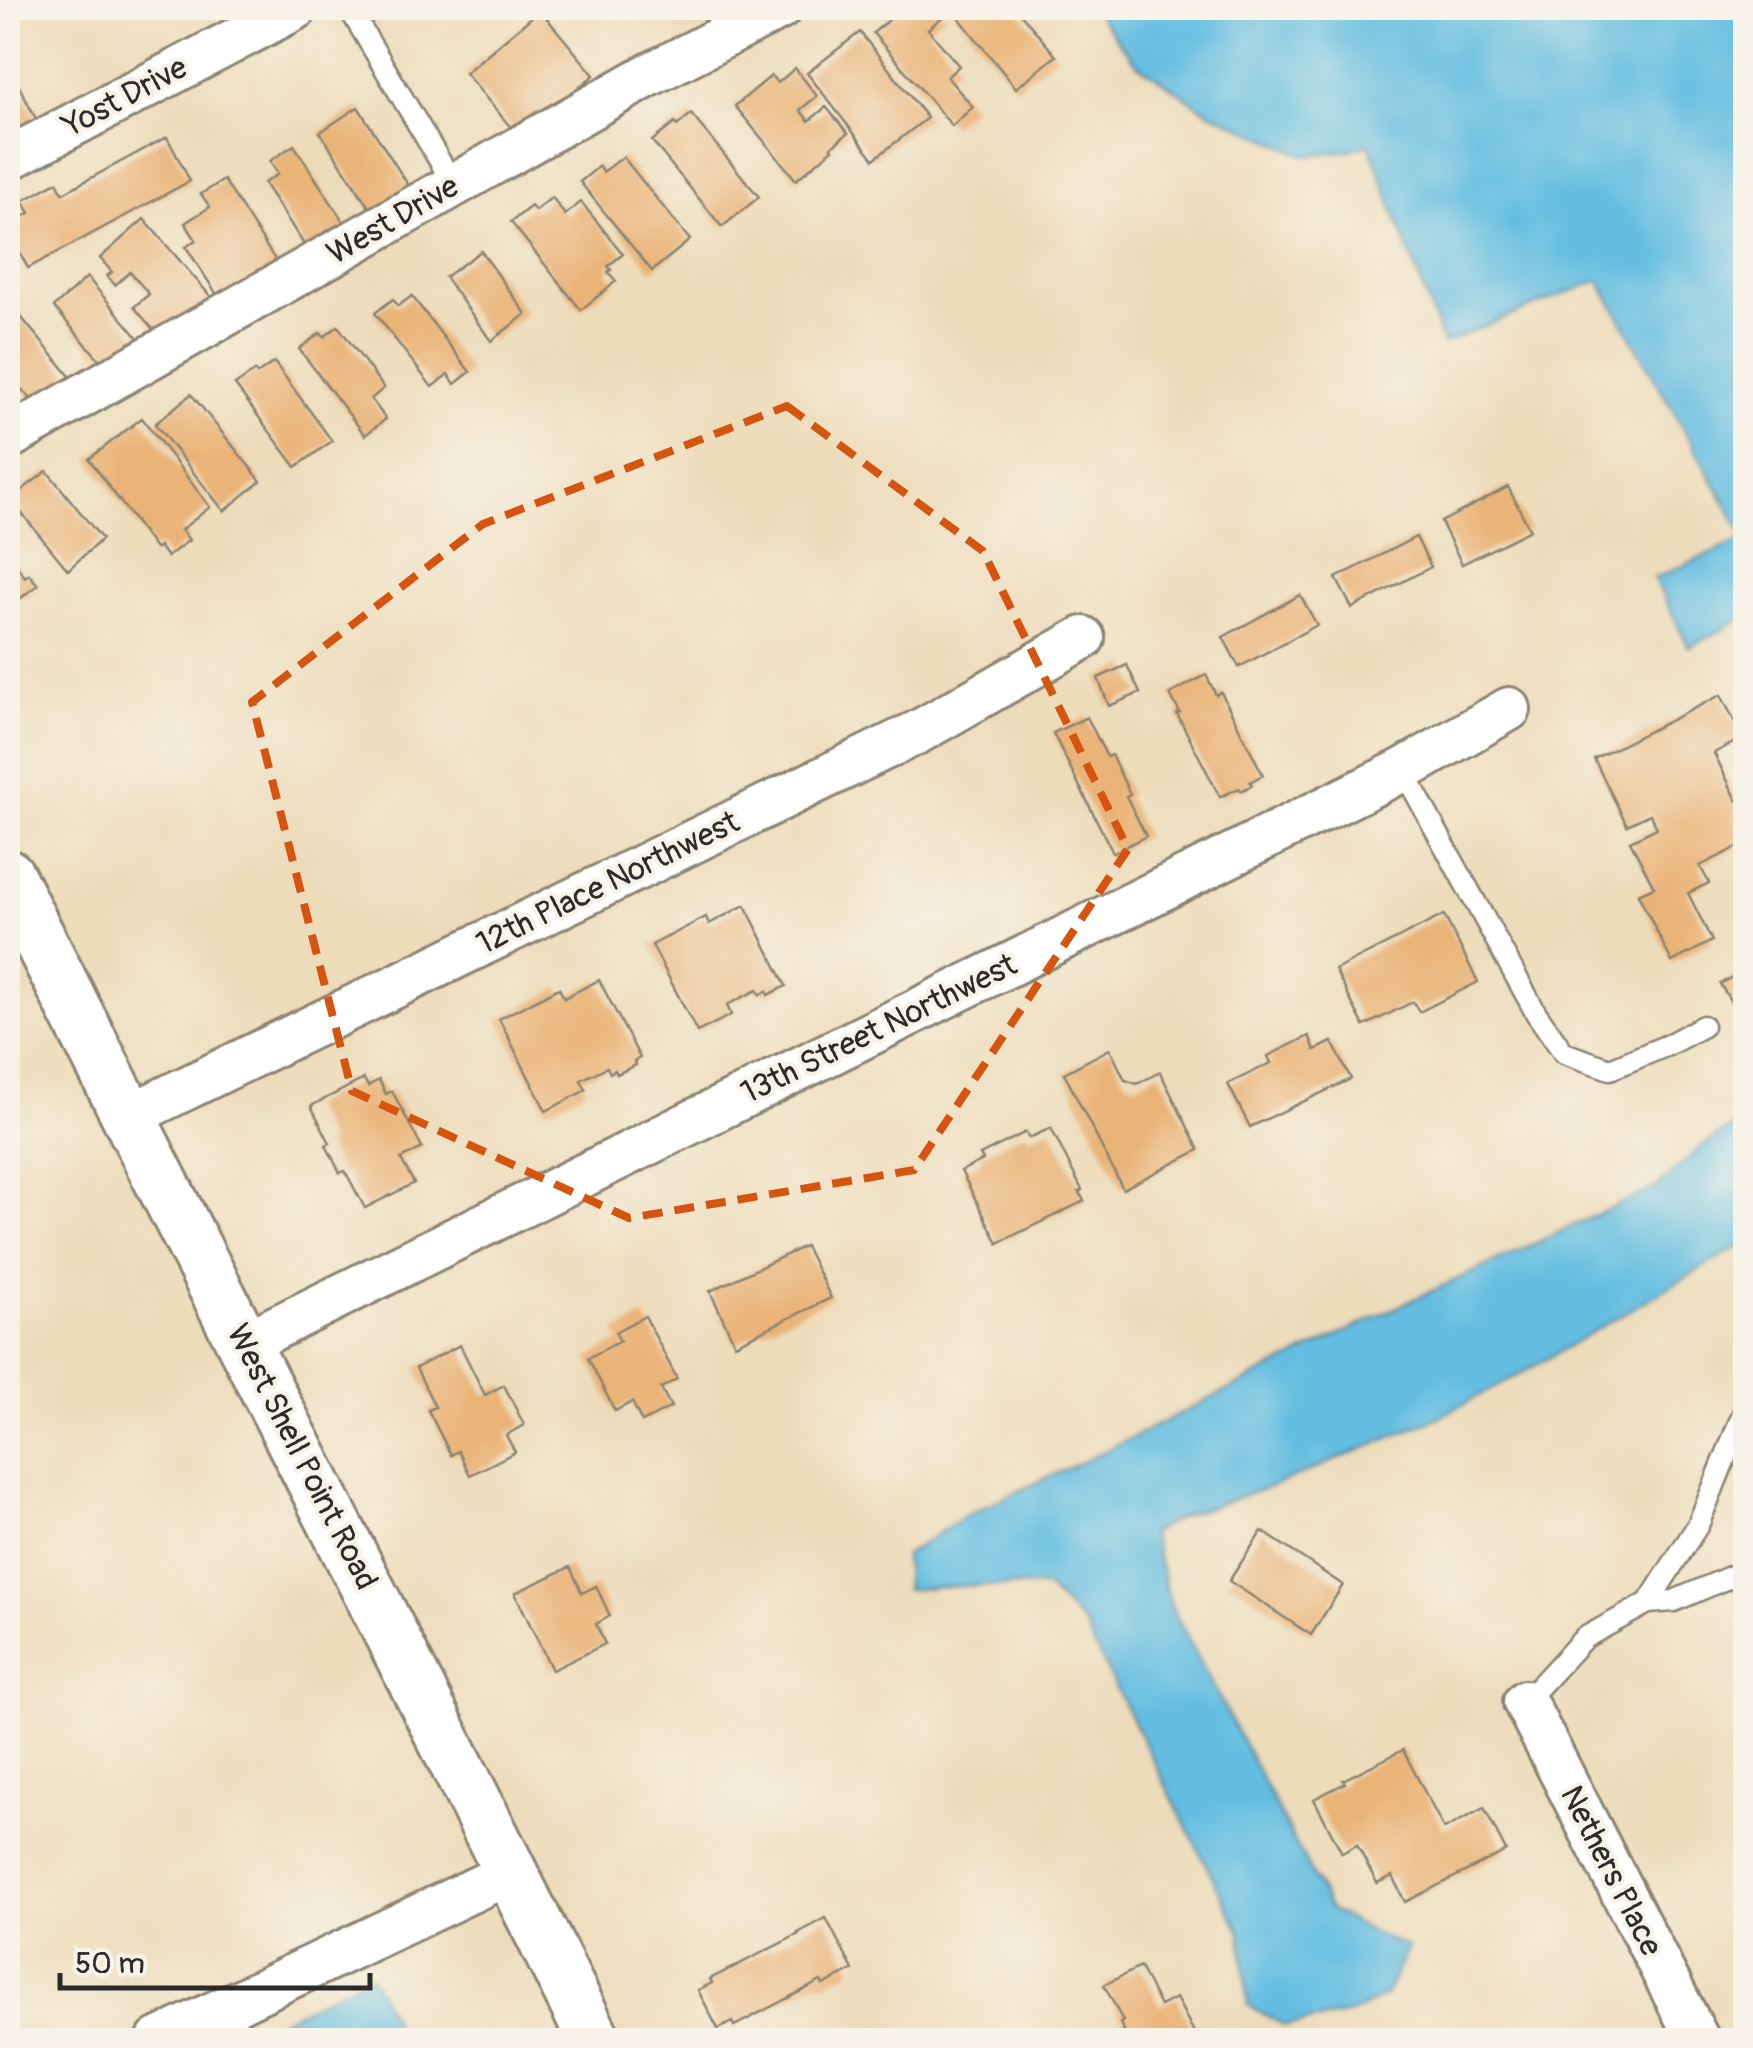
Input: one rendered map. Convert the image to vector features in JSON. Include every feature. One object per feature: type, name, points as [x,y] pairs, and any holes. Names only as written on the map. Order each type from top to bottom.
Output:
[{"type":"street","name":"Yost Drive","points":[[8,160],[296,8]]},
{"type":"street","name":"West Drive","points":[[8,438],[645,76],[780,8]]},
{"type":"street","name":"12th Place Northwest","points":[[128,1117],[920,731],[1083,638]]},
{"type":"street","name":"13th Street Northwest","points":[[245,1343],[1403,770],[1509,709]]},
{"type":"street","name":"West Shell Point Road","points":[[8,876],[594,2040]]},
{"type":"street","name":"Nethers Place","points":[[1525,1702],[1698,2040]]},
{"type":"street","points":[[158,2040],[511,1872]]},
{"type":"lane","points":[[349,8],[454,185]]},
{"type":"lane","points":[[1403,770],[1536,1013],[1564,1053],[1610,1068],[1703,1026]]},
{"type":"lane","points":[[1648,1604],[1698,1524],[1746,1406]]},
{"type":"lane","points":[[1525,1702],[1584,1638],[1648,1604],[1674,1601],[1746,1570]]},
{"type":"highlighted area","points":[[787,406],[983,551],[1128,849],[914,1170],[629,1218],[352,1091],[252,702],[483,524]]},
{"type":"water","points":[[1092,8],[1745,8],[1745,537],[1599,280],[1443,343],[1369,144],[1305,156],[1207,111],[1137,64]]},
{"type":"water","points":[[1745,539],[1745,618],[1689,647],[1654,578]]},
{"type":"water","points":[[1745,1120],[1745,1245],[1437,1418],[1273,1486],[1182,1516],[1151,1533],[1171,1606],[1330,1909],[1408,1947],[1385,1996],[1350,2014],[1285,2026],[1248,2005],[1241,1933],[1084,1625],[1046,1587],[974,1585],[906,1590],[905,1555],[968,1514],[1382,1314],[1657,1187],[1702,1146]]},
{"type":"water","points":[[370,1975],[394,2023],[351,2040],[242,2040]]},
{"type":"building","points":[[903,8],[938,8],[945,15],[928,29],[959,66],[947,77],[973,107],[952,126],[873,33]]},
{"type":"building","points":[[951,8],[1016,8],[1056,56],[1016,88]]},
{"type":"building","points":[[540,10],[594,75],[519,137],[465,73]]},
{"type":"building","points":[[860,32],[927,118],[874,159],[807,73]]},
{"type":"building","points":[[8,65],[37,121],[8,134]]},
{"type":"building","points":[[795,68],[817,96],[800,110],[809,121],[826,107],[848,133],[796,180],[735,106],[771,76],[778,83]]},
{"type":"building","points":[[358,107],[418,200],[378,221],[320,132]]},
{"type":"building","points":[[691,114],[759,197],[722,227],[652,141]]},
{"type":"building","points":[[167,137],[190,181],[28,268],[8,231],[8,225],[30,213],[23,201],[57,182],[63,193]]},
{"type":"building","points":[[294,145],[354,238],[314,260],[264,183],[278,174],[270,161]]},
{"type":"building","points":[[623,157],[690,240],[652,271],[580,182],[599,166],[603,172]]},
{"type":"building","points":[[224,180],[286,277],[223,304],[186,247],[196,240],[185,223],[210,207],[201,194]]},
{"type":"building","points":[[552,197],[565,215],[581,202],[623,254],[608,266],[616,281],[581,310],[511,222],[531,206],[535,211]]},
{"type":"building","points":[[144,219],[218,305],[165,343],[134,307],[149,294],[130,272],[115,285],[107,276],[112,272],[100,258]]},
{"type":"building","points":[[481,251],[526,314],[491,341],[445,277]]},
{"type":"building","points":[[87,277],[140,340],[105,366],[54,307]]},
{"type":"building","points":[[412,296],[470,372],[455,384],[448,374],[432,387],[375,313],[393,299],[398,306]]},
{"type":"building","points":[[8,301],[73,380],[36,405],[23,390],[11,400],[8,396]]},
{"type":"building","points":[[338,326],[384,388],[371,399],[386,419],[365,435],[299,349],[320,333],[324,337]]},
{"type":"building","points":[[274,362],[332,441],[296,467],[235,385]]},
{"type":"building","points":[[191,394],[261,481],[224,511],[155,424]]},
{"type":"building","points":[[142,418],[210,507],[181,530],[189,540],[167,557],[159,546],[155,549],[89,459]]},
{"type":"building","points":[[47,471],[102,539],[68,570],[10,499]]},
{"type":"building","points":[[1508,487],[1530,530],[1462,564],[1441,522]]},
{"type":"building","points":[[1416,537],[1431,567],[1352,608],[1336,578]]},
{"type":"building","points":[[8,554],[25,577],[29,574],[38,585],[21,598],[16,592],[8,598]]},
{"type":"building","points":[[1300,595],[1317,625],[1239,667],[1223,637]]},
{"type":"building","points":[[1127,665],[1140,693],[1109,706],[1098,678]]},
{"type":"building","points":[[1206,675],[1216,695],[1221,692],[1263,775],[1241,791],[1239,788],[1220,797],[1170,694]]},
{"type":"building","points":[[1721,695],[1743,738],[1714,753],[1737,800],[1746,796],[1746,843],[1700,866],[1709,883],[1688,893],[1712,941],[1672,962],[1638,894],[1654,887],[1630,841],[1657,828],[1650,814],[1627,825],[1594,759]]},
{"type":"building","points":[[1087,717],[1107,757],[1111,755],[1146,836],[1113,853],[1053,733]]},
{"type":"building","points":[[745,905],[786,986],[768,995],[767,991],[760,995],[757,990],[727,1005],[731,1015],[697,1032],[652,945],[706,917],[709,924]]},
{"type":"building","points":[[1444,915],[1478,982],[1419,1012],[1413,1002],[1364,1026],[1335,970]]},
{"type":"building","points":[[1746,969],[1746,1026],[1720,984]]},
{"type":"building","points":[[599,980],[640,1058],[634,1061],[636,1065],[617,1074],[615,1070],[610,1073],[607,1067],[581,1080],[586,1090],[546,1111],[499,1019],[559,988],[564,998]]},
{"type":"building","points":[[1309,1036],[1315,1050],[1332,1042],[1351,1079],[1250,1127],[1228,1084],[1271,1063],[1268,1056]]},
{"type":"building","points":[[1110,1049],[1125,1080],[1137,1084],[1160,1072],[1199,1150],[1123,1189],[1064,1073]]},
{"type":"building","points":[[364,1079],[368,1086],[379,1080],[386,1094],[392,1091],[422,1148],[401,1159],[414,1183],[365,1208],[345,1171],[340,1173],[311,1106]]},
{"type":"building","points":[[1051,1128],[1084,1201],[998,1243],[961,1171],[983,1160],[980,1155],[1026,1132],[1029,1138]]},
{"type":"building","points":[[805,1246],[831,1298],[735,1344],[710,1291]]},
{"type":"building","points":[[645,1316],[677,1379],[661,1388],[671,1407],[642,1422],[632,1402],[615,1411],[588,1358],[620,1341],[615,1332]]},
{"type":"building","points":[[460,1345],[485,1395],[504,1385],[524,1425],[506,1435],[515,1452],[470,1475],[458,1451],[451,1455],[428,1410],[435,1407],[416,1368]]},
{"type":"building","points":[[1262,1531],[1343,1585],[1311,1635],[1229,1581]]},
{"type":"building","points":[[570,1567],[582,1593],[596,1586],[610,1616],[596,1624],[605,1644],[552,1670],[515,1593]]},
{"type":"building","points":[[1403,1750],[1444,1829],[1484,1808],[1506,1851],[1405,1902],[1392,1876],[1377,1883],[1357,1845],[1342,1853],[1314,1799]]},
{"type":"building","points":[[826,1918],[853,1970],[823,1985],[821,1981],[734,2026],[732,2022],[718,2029],[698,1990],[712,1983],[710,1979]]},
{"type":"building","points":[[1140,1967],[1160,2006],[1176,1998],[1198,2040],[1129,2040],[1104,1985]]}]
